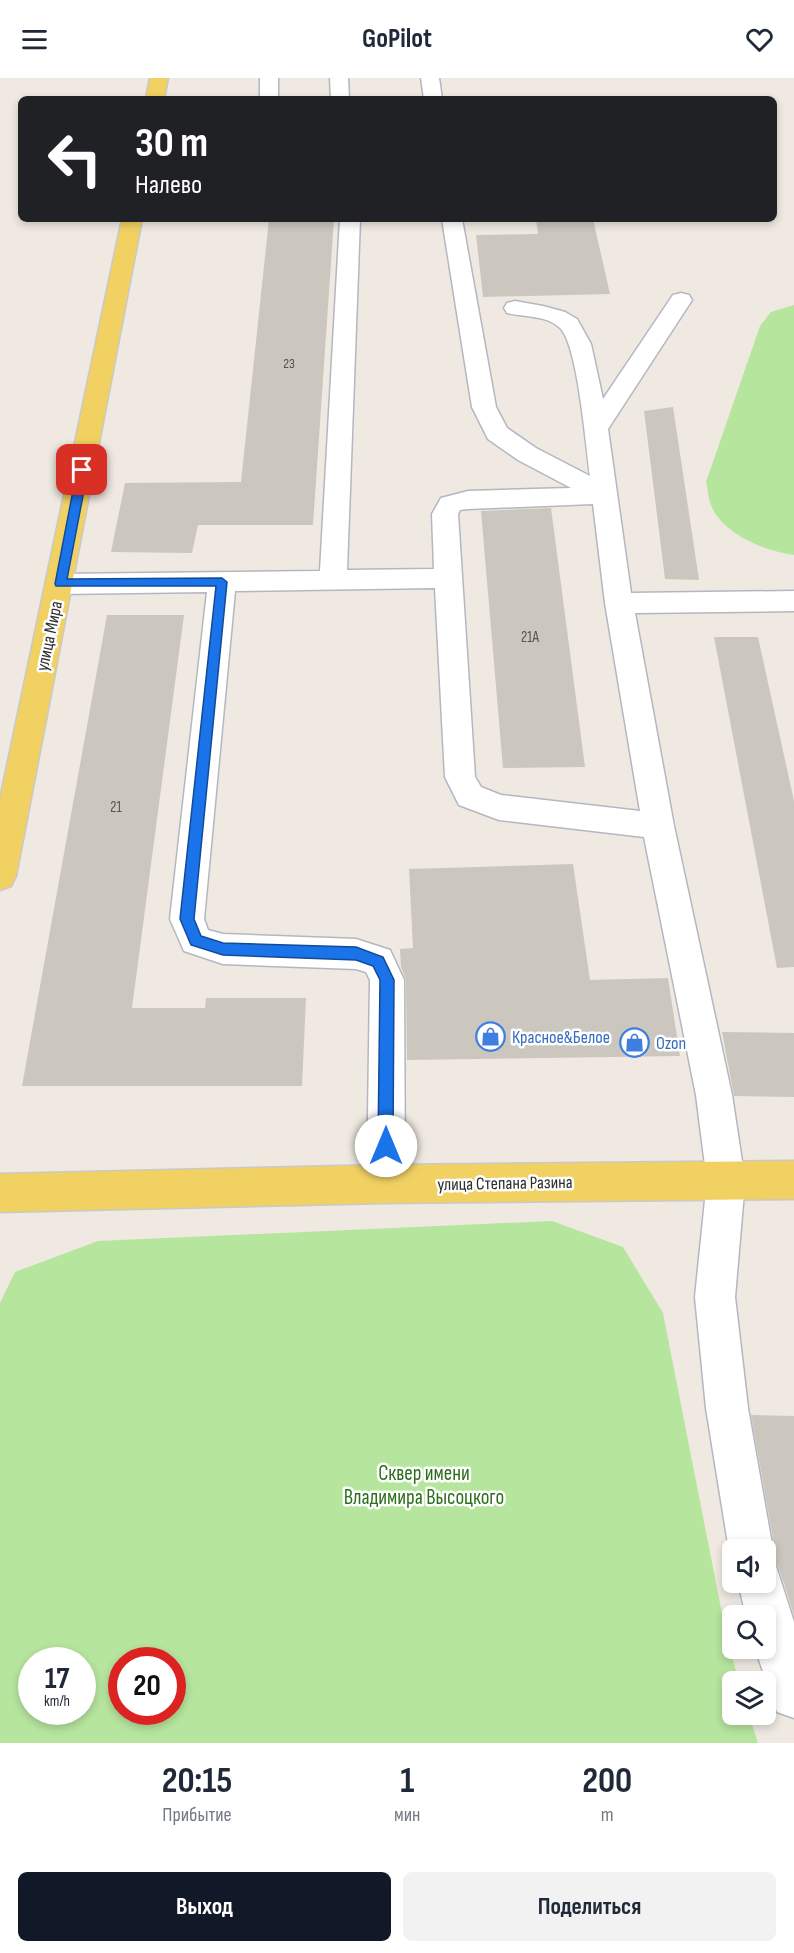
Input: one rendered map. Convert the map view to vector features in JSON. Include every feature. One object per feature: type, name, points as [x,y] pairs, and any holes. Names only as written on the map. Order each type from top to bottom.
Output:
[{"type":"main road","points":[[156,96],[159,78]]},
{"type":"main road","name":"улица Мира","points":[[0,876],[131,222]]},
{"type":"main road","name":"улица Степана Разина","points":[[0,1193],[386,1184],[794,1180]]},
{"type":"lane","points":[[269,78],[269,96]]},
{"type":"lane","points":[[339,78],[340,96]]},
{"type":"lane","points":[[430,78],[433,96]]},
{"type":"lane","points":[[333,579],[350,222]]},
{"type":"lane","points":[[453,222],[484,407],[498,433],[527,454],[605,495]]},
{"type":"lane","points":[[596,429],[681,300]]},
{"type":"lane","points":[[515,308],[549,315],[568,323],[577,336],[596,429],[619,603],[658,826],[714,1095],[726,1181],[715,1297],[727,1408],[750,1539]]},
{"type":"lane","points":[[605,495],[468,500],[450,504],[445,514],[460,777],[470,796],[499,807],[658,826]]},
{"type":"lane","points":[[60,584],[448,578]]},
{"type":"lane","points":[[222,582],[187,919],[196,941],[223,949],[356,954],[378,961],[387,980],[386,1184]]},
{"type":"lane","points":[[619,603],[794,601]]},
{"type":"lane","points":[[763,1593],[794,1695]]},
{"type":"green space","points":[[794,305],[794,555],[758,545],[724,524],[711,505],[706,482],[760,326],[771,312]]},
{"type":"green space","name":"Сквер имени Владимира Высоцкого","points":[[552,1221],[623,1247],[663,1313],[722,1613],[722,1659],[732,1659],[736,1671],[722,1671],[722,1725],[752,1725],[758,1743],[0,1743],[0,1303],[15,1272],[98,1241]]},
{"type":"building","points":[[269,222],[334,222],[313,525],[198,525],[192,553],[111,552],[125,483],[241,482]]},
{"type":"building","points":[[536,222],[594,222],[610,294],[483,297],[476,235],[538,234]]},
{"type":"building","points":[[673,407],[699,580],[665,579],[644,411]]},
{"type":"building","points":[[551,508],[585,767],[503,768],[481,511]]},
{"type":"building","points":[[107,615],[184,615],[132,1008],[205,1008],[206,998],[306,998],[302,1086],[22,1086]]},
{"type":"building","points":[[714,637],[758,637],[794,801],[794,967],[777,968]]},
{"type":"building","points":[[573,864],[590,980],[668,978],[680,1056],[407,1060],[406,980],[401,967],[400,949],[413,948],[409,869]]},
{"type":"building","points":[[722,1032],[794,1033],[794,1097],[734,1096]]},
{"type":"building","points":[[751,1415],[794,1416],[794,1615],[776,1564],[776,1539],[773,1539]]},
{"type":"place","name":"Красное&Белое","points":[[491,1037]]},
{"type":"place","name":"Ozon","points":[[635,1043]]},
{"type":"route","points":[[82,470],[60,584],[222,582],[187,919],[196,941],[223,949],[356,954],[378,961],[387,980],[386,1146]]}]
